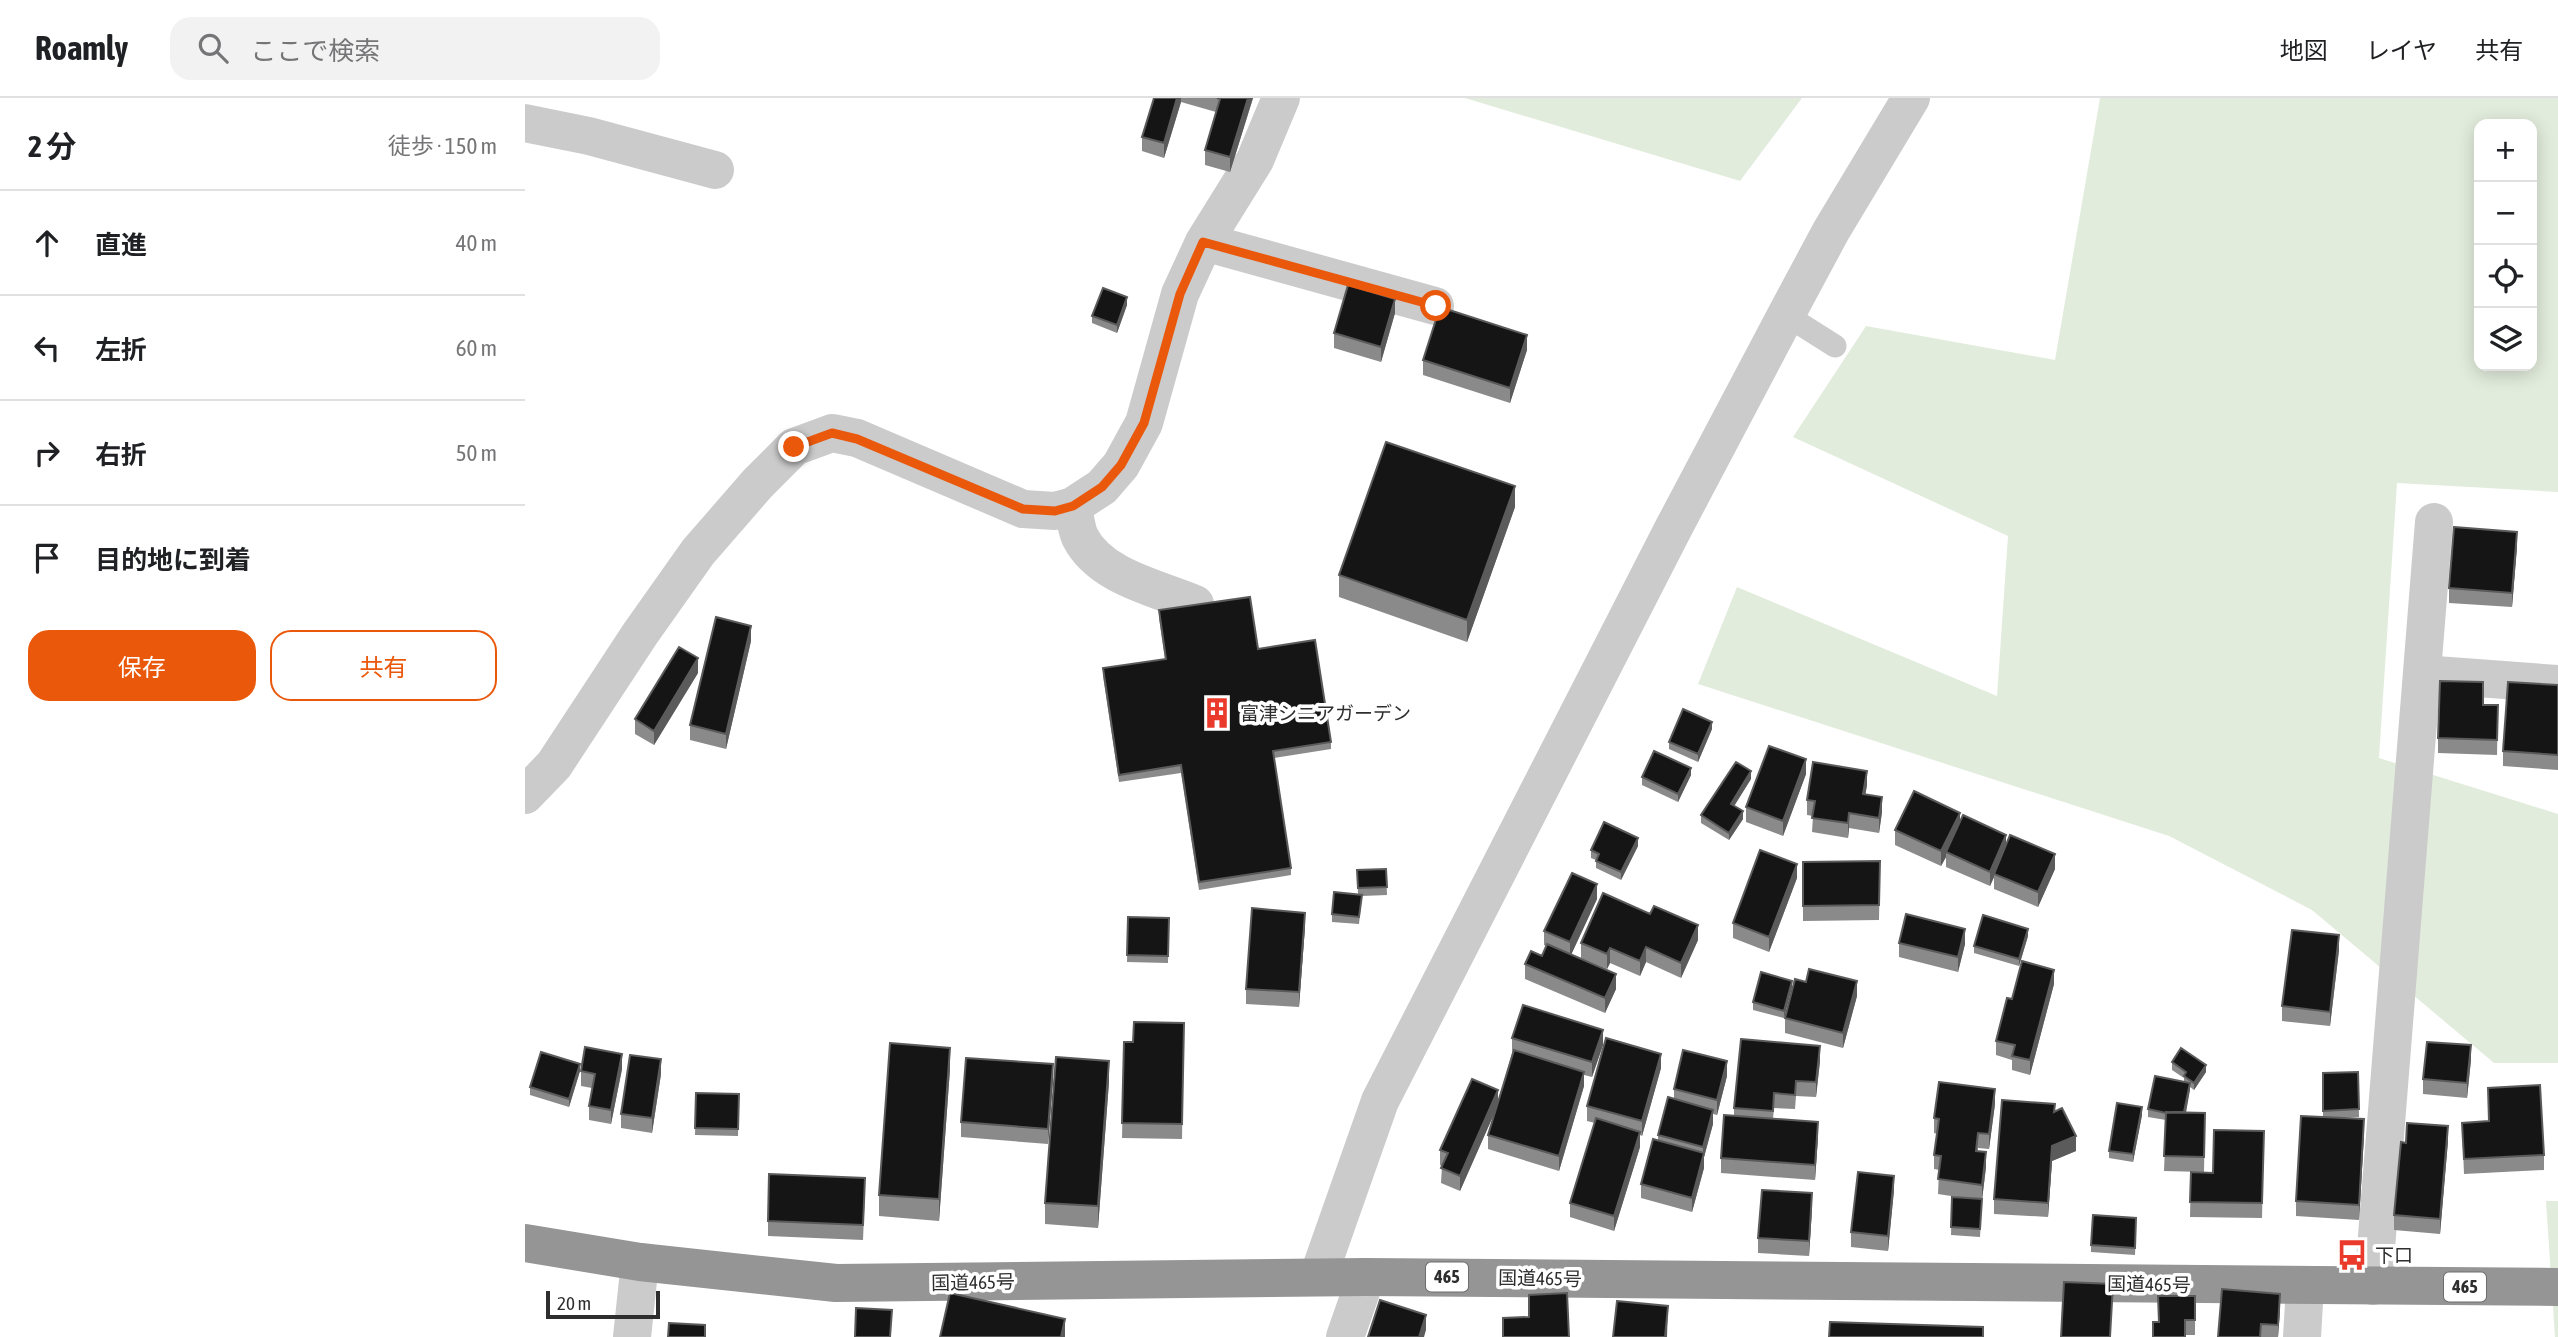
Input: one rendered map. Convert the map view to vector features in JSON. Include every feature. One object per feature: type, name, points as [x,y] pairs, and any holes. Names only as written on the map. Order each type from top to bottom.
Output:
[{"type":"highway","name":"国道465号","points":[[525,1243],[640,1262],[835,1283],[1366,1277],[2558,1287]]},
{"type":"street","points":[[525,795],[554,765],[640,634],[698,552],[758,482],[794,447],[832,433],[857,439],[1023,509],[1055,511],[1073,506],[1102,487],[1121,465],[1144,423],[1180,294],[1203,242],[1255,160],[1282,98]]},
{"type":"street","points":[[1318,1277],[1380,1101],[1673,529],[1786,315],[1831,231],[1911,98]]},
{"type":"street","points":[[525,123],[589,136],[715,170]]},
{"type":"street","points":[[1203,242],[1436,306]]},
{"type":"street","points":[[1073,506],[1079,536],[1093,557],[1120,574],[1195,604]]},
{"type":"street","points":[[2373,1286],[2434,522]]},
{"type":"street","points":[[2422,674],[2558,684]]},
{"type":"street","points":[[632,1337],[640,1262]]},
{"type":"street","points":[[1346,1337],[1366,1277]]},
{"type":"street","points":[[2302,1337],[2305,1286]]},
{"type":"lane","points":[[1786,315],[1835,346]]},
{"type":"green space","points":[[1465,98],[1802,98],[1740,181]]},
{"type":"green space","points":[[2100,98],[2558,98],[2558,492],[2397,483],[2379,758],[2558,814],[2558,1063],[2494,1063],[2312,910],[2169,836],[1698,684],[1737,587],[1997,696],[2008,536],[1793,437],[1866,326],[2055,360]]},
{"type":"green space","points":[[2546,1201],[2558,1201],[2558,1337],[2555,1337]]},
{"type":"building","points":[[1154,98],[1177,98],[1164,143],[1142,137]]},
{"type":"building","points":[[1217,98],[1248,98],[1230,157],[1205,150],[1220,99]]},
{"type":"building","points":[[1348,285],[1395,299],[1381,347],[1334,333]]},
{"type":"building","points":[[1103,288],[1127,297],[1117,325],[1092,316]]},
{"type":"building","points":[[1440,307],[1527,335],[1510,388],[1423,360]]},
{"type":"building","points":[[1386,442],[1515,486],[1467,620],[1339,575]]},
{"type":"building","points":[[2454,527],[2517,532],[2512,593],[2449,588]]},
{"type":"building","name":"富津シニアガーデン","points":[[1250,597],[1258,649],[1315,640],[1331,742],[1273,751],[1291,868],[1199,882],[1181,765],[1119,775],[1103,668],[1166,659],[1159,610]]},
{"type":"building","points":[[716,617],[751,626],[726,734],[690,725]]},
{"type":"building","points":[[679,647],[698,658],[654,731],[635,719]]},
{"type":"building","points":[[2440,681],[2483,682],[2483,705],[2498,705],[2497,740],[2438,738]]},
{"type":"building","points":[[2508,682],[2558,685],[2558,755],[2503,751]]},
{"type":"building","points":[[1683,709],[1712,722],[1698,754],[1669,742]]},
{"type":"building","points":[[1769,746],[1806,759],[1783,821],[1746,807]]},
{"type":"building","points":[[1654,751],[1691,768],[1678,794],[1642,777]]},
{"type":"building","points":[[1736,762],[1751,771],[1731,804],[1743,811],[1729,833],[1701,815]]},
{"type":"building","points":[[1813,762],[1867,771],[1863,794],[1882,797],[1879,818],[1849,813],[1848,823],[1812,818],[1815,801],[1807,800]]},
{"type":"building","points":[[1914,791],[1960,813],[1941,851],[1895,830]]},
{"type":"building","points":[[1963,815],[2006,835],[1990,872],[1946,852]]},
{"type":"building","points":[[1604,822],[1638,838],[1621,872],[1596,861],[1599,854],[1591,850]]},
{"type":"building","points":[[2010,835],[2055,854],[2038,892],[1994,874]]},
{"type":"building","points":[[1760,850],[1797,864],[1769,937],[1733,923]]},
{"type":"building","points":[[1880,861],[1879,905],[1803,906],[1803,862]]},
{"type":"building","points":[[1386,869],[1387,887],[1358,888],[1357,870]]},
{"type":"building","points":[[1572,873],[1597,884],[1570,942],[1544,931]]},
{"type":"building","points":[[1334,892],[1362,895],[1359,917],[1332,914]]},
{"type":"building","points":[[1603,893],[1650,914],[1654,906],[1698,925],[1681,963],[1646,947],[1640,961],[1610,948],[1607,954],[1581,943]]},
{"type":"building","points":[[1252,908],[1305,913],[1299,992],[1246,989]]},
{"type":"building","points":[[1906,914],[1965,929],[1958,957],[1899,943]]},
{"type":"building","points":[[1983,915],[2028,929],[2019,959],[1974,946]]},
{"type":"building","points":[[1128,917],[1169,918],[1168,956],[1127,955]]},
{"type":"building","points":[[2292,930],[2339,935],[2330,1012],[2282,1006]]},
{"type":"building","points":[[1547,944],[1616,974],[1605,998],[1525,964],[1531,951],[1542,956]]},
{"type":"building","points":[[2022,961],[2054,970],[2030,1060],[2012,1056],[2015,1045],[1996,1041],[2007,998],[2012,999]]},
{"type":"building","points":[[1809,969],[1857,981],[1843,1033],[1785,1018],[1795,979],[1806,982]]},
{"type":"building","points":[[1761,972],[1792,981],[1784,1011],[1753,1002]]},
{"type":"building","points":[[1523,1005],[1603,1030],[1592,1062],[1512,1038]]},
{"type":"building","points":[[1134,1022],[1184,1023],[1182,1124],[1122,1123],[1124,1042],[1133,1042]]},
{"type":"building","points":[[1606,1038],[1661,1054],[1642,1121],[1587,1106]]},
{"type":"building","points":[[1741,1039],[1820,1046],[1816,1082],[1796,1081],[1795,1095],[1774,1093],[1773,1111],[1734,1108]]},
{"type":"building","points":[[2427,1042],[2471,1045],[2467,1083],[2423,1079]]},
{"type":"building","points":[[890,1043],[950,1048],[939,1199],[879,1195]]},
{"type":"building","points":[[585,1047],[622,1054],[611,1110],[589,1106],[595,1074],[581,1071]]},
{"type":"building","points":[[2181,1048],[2206,1065],[2194,1083],[2184,1076],[2186,1072],[2172,1062]]},
{"type":"building","points":[[1514,1050],[1584,1072],[1559,1156],[1488,1135]]},
{"type":"building","points":[[1683,1050],[1727,1061],[1717,1100],[1674,1089]]},
{"type":"building","points":[[541,1052],[580,1064],[569,1099],[530,1087]]},
{"type":"building","points":[[630,1055],[661,1059],[652,1118],[621,1114]]},
{"type":"building","points":[[1056,1057],[1109,1061],[1098,1206],[1045,1203]]},
{"type":"building","points":[[966,1058],[1053,1064],[1048,1129],[961,1122]]},
{"type":"building","points":[[2358,1072],[2359,1109],[2323,1111],[2323,1073]]},
{"type":"building","points":[[2155,1076],[2190,1083],[2184,1112],[2166,1113],[2148,1109]]},
{"type":"building","points":[[1472,1079],[1498,1090],[1460,1176],[1441,1168],[1448,1153],[1440,1150]]},
{"type":"building","points":[[1939,1082],[1995,1089],[1989,1134],[1978,1133],[1976,1151],[1986,1152],[1982,1185],[1938,1179],[1941,1156],[1934,1155],[1939,1119],[1934,1118]]},
{"type":"building","points":[[2540,1085],[2544,1155],[2464,1159],[2462,1123],[2489,1121],[2488,1088]]},
{"type":"building","points":[[696,1093],[739,1094],[738,1129],[695,1128]]},
{"type":"building","points":[[1668,1097],[1713,1110],[1703,1147],[1658,1135]]},
{"type":"building","points":[[2002,1100],[2055,1104],[2054,1112],[2062,1108],[2076,1136],[2052,1146],[2048,1203],[1994,1199]]},
{"type":"building","points":[[2117,1103],[2142,1107],[2133,1154],[2109,1151]]},
{"type":"building","points":[[2166,1112],[2205,1113],[2204,1157],[2164,1156]]},
{"type":"building","points":[[1724,1115],[1818,1122],[1815,1165],[1721,1158]]},
{"type":"building","points":[[2301,1116],[2364,1119],[2359,1205],[2296,1201]]},
{"type":"building","points":[[1596,1118],[1640,1132],[1614,1216],[1570,1203]]},
{"type":"building","points":[[2407,1123],[2448,1126],[2440,1219],[2394,1215],[2401,1142],[2406,1143]]},
{"type":"building","points":[[2214,1130],[2264,1131],[2262,1203],[2190,1202],[2191,1172],[2213,1173]]},
{"type":"building","points":[[1653,1139],[1704,1153],[1692,1198],[1641,1184]]},
{"type":"building","points":[[1858,1172],[1894,1176],[1888,1236],[1851,1232]]},
{"type":"building","points":[[769,1174],[865,1178],[863,1225],[768,1221]]},
{"type":"building","points":[[1762,1190],[1812,1193],[1809,1241],[1758,1238]]},
{"type":"building","points":[[1952,1197],[1982,1199],[1980,1229],[1951,1227]]},
{"type":"building","points":[[2093,1215],[2136,1218],[2135,1248],[2091,1245]]},
{"type":"building","points":[[2064,1282],[2113,1284],[2110,1337],[2061,1337]]},
{"type":"building","points":[[2222,1289],[2280,1294],[2278,1325],[2261,1324],[2260,1337],[2218,1337]]},
{"type":"building","points":[[950,1293],[1065,1319],[1061,1337],[940,1337]]},
{"type":"building","points":[[1567,1293],[1569,1337],[1503,1337],[1503,1318],[1529,1317],[1529,1295]]},
{"type":"building","points":[[2158,1296],[2195,1296],[2195,1320],[2185,1320],[2185,1337],[2153,1337],[2153,1322],[2159,1322]]},
{"type":"building","points":[[1380,1300],[1426,1315],[1419,1337],[1368,1337]]},
{"type":"building","points":[[1617,1301],[1668,1306],[1665,1337],[1613,1337]]},
{"type":"building","points":[[856,1308],[892,1310],[890,1337],[855,1337]]},
{"type":"building","points":[[1830,1322],[1983,1327],[1983,1337],[1829,1337]]},
{"type":"building","points":[[669,1323],[705,1325],[705,1337],[668,1337]]},
{"type":"place","name":"富津シニアガーデン","points":[[1217,713]]},
{"type":"place","name":"下口","points":[[2352,1255]]},
{"type":"route","points":[[794,447],[832,433],[857,439],[1023,509],[1055,511],[1073,506],[1102,487],[1121,465],[1144,423],[1180,294],[1203,242],[1436,306]]}]
